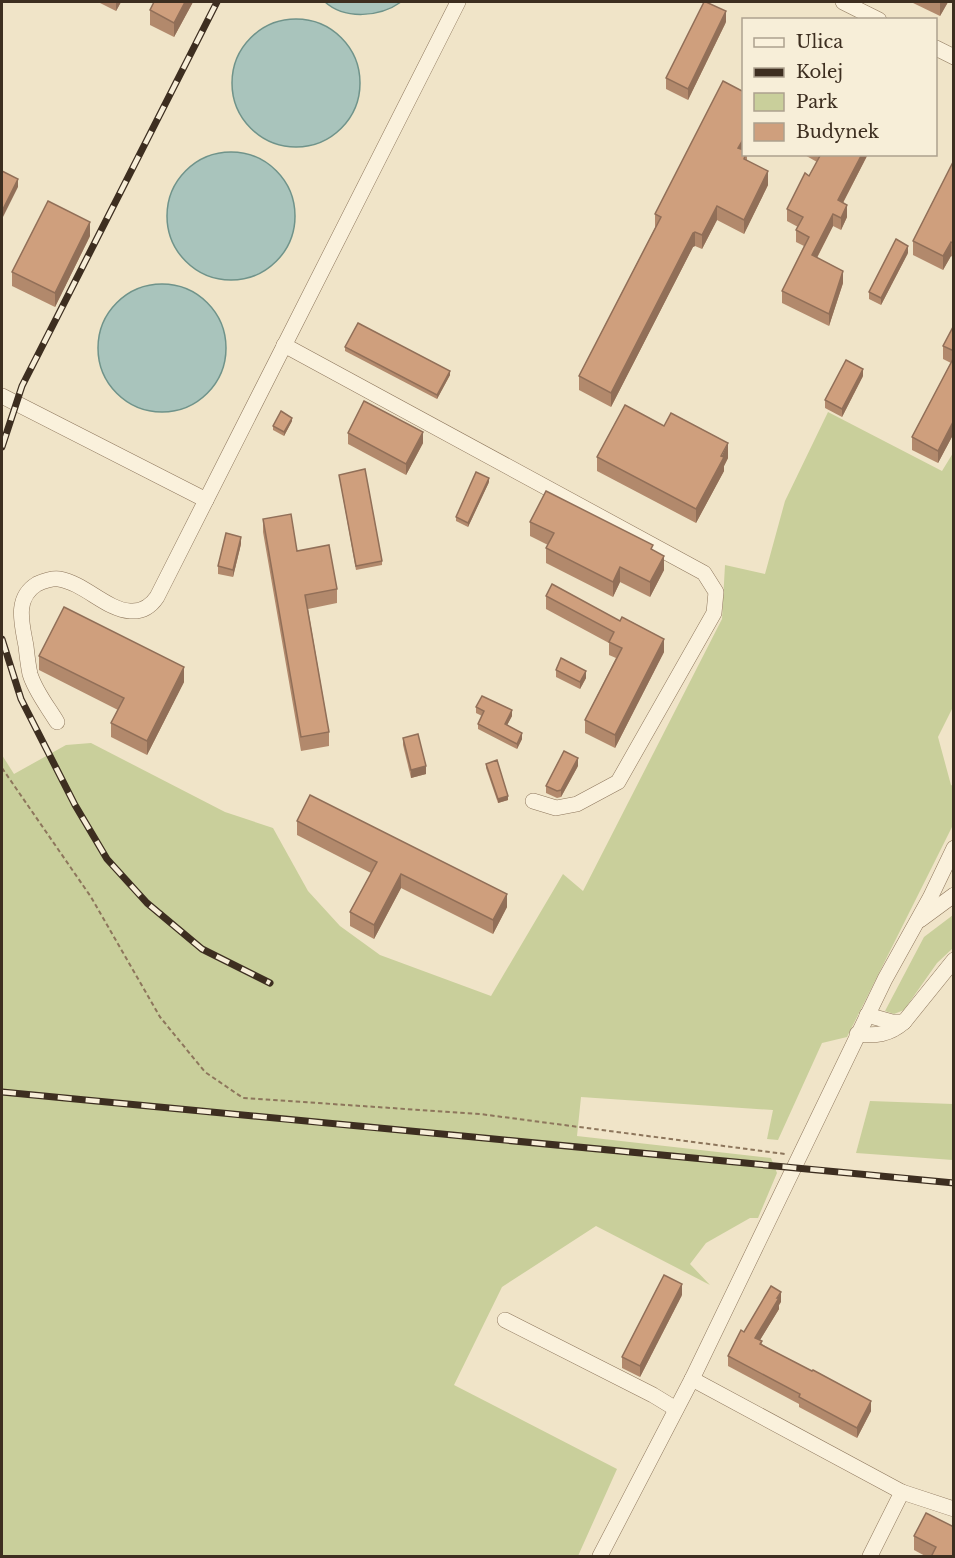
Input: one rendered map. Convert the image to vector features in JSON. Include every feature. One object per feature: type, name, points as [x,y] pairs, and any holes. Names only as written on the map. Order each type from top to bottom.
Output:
[{"type":"street","points":[[57,722],[30,673],[21,608],[27,593],[40,582],[58,579],[122,610],[132,612],[151,605],[158,597],[458,2]]},
{"type":"street","points":[[843,2],[875,18]]},
{"type":"street","points":[[937,48],[954,57]]},
{"type":"street","points":[[284,345],[704,573],[716,592],[714,613],[618,782],[578,804],[556,808],[532,801]]},
{"type":"street","points":[[2,396],[206,500]]},
{"type":"street","points":[[600,1557],[692,1379],[857,1034],[954,848]]},
{"type":"street","points":[[915,925],[954,895]]},
{"type":"street","points":[[857,1034],[883,1035],[895,1029],[904,1022],[954,960]]},
{"type":"street","points":[[867,1015],[892,1022],[904,1022]]},
{"type":"street","points":[[505,1320],[653,1395],[676,1409]]},
{"type":"street","points":[[692,1379],[902,1492],[954,1509]]},
{"type":"street","points":[[870,1557],[902,1492]]},
{"type":"path","points":[[2,768],[91,897],[160,1017],[205,1072],[243,1098],[480,1114],[799,1155]]},
{"type":"green space","points":[[828,412],[942,471],[953,453],[953,707],[938,737],[953,786],[953,825],[847,1037],[822,1043],[778,1140],[767,1139],[773,1110],[581,1097],[577,1136],[771,1158],[777,1173],[758,1218],[750,1218],[706,1243],[690,1264],[710,1285],[596,1226],[502,1287],[454,1385],[617,1469],[578,1556],[2,1556],[2,755],[14,774],[66,745],[91,743],[225,812],[273,828],[308,891],[340,926],[380,955],[491,996],[563,874],[583,891],[722,619],[725,565],[765,574],[785,501]]},
{"type":"green space","points":[[953,915],[953,948],[937,963],[904,1010],[894,1014],[885,1011],[924,937]]},
{"type":"green space","points":[[870,1101],[953,1104],[953,1160],[856,1153]]},
{"type":"water","points":[[325,2],[401,2],[383,11],[352,14],[333,8]]},
{"type":"water","points":[[296,19],[320,24],[341,38],[355,59],[360,83],[355,107],[341,128],[320,142],[296,147],[272,142],[251,128],[237,107],[232,83],[237,59],[251,38],[272,24]]},
{"type":"water","points":[[231,152],[255,157],[276,171],[290,192],[295,216],[290,240],[276,261],[255,275],[231,280],[207,275],[186,261],[172,240],[167,216],[172,192],[186,171],[207,157]]},
{"type":"water","points":[[162,284],[186,289],[207,303],[221,324],[226,348],[221,372],[207,393],[186,407],[162,412],[138,407],[117,393],[103,372],[98,348],[103,324],[117,303],[138,289]]},
{"type":"building","points":[[154,2],[185,2],[174,23],[150,10]]},
{"type":"building","points":[[704,2],[726,11],[688,89],[666,78]]},
{"type":"building","points":[[723,81],[742,91],[742,141],[738,148],[742,149],[744,159],[768,171],[744,220],[717,206],[702,235],[693,233],[611,393],[579,376],[661,217],[655,214]]},
{"type":"building","points":[[820,156],[861,156],[838,200],[847,205],[841,218],[833,214],[812,255],[843,271],[829,314],[782,291],[809,237],[796,230],[803,217],[787,209],[805,173],[809,176]]},
{"type":"building","points":[[954,160],[954,244],[951,242],[943,256],[913,241]]},
{"type":"building","points":[[2,171],[18,179],[2,211]]},
{"type":"building","points":[[48,201],[90,222],[55,293],[12,272]]},
{"type":"building","points":[[896,239],[908,246],[881,298],[869,292]]},
{"type":"building","points":[[358,323],[450,371],[437,395],[345,347]]},
{"type":"building","points":[[954,325],[954,351],[943,346]]},
{"type":"building","points":[[954,357],[954,420],[938,451],[912,437]]},
{"type":"building","points":[[846,360],[863,369],[842,409],[825,400]]},
{"type":"building","points":[[364,401],[423,432],[406,464],[348,433]]},
{"type":"building","points":[[625,405],[664,426],[671,413],[728,443],[721,456],[724,457],[696,509],[597,457]]},
{"type":"building","points":[[281,411],[292,418],[284,432],[273,426]]},
{"type":"building","points":[[365,469],[382,561],[356,566],[339,475]]},
{"type":"building","points":[[476,472],[489,478],[468,523],[456,517]]},
{"type":"building","points":[[546,491],[653,545],[651,549],[664,556],[650,582],[620,567],[613,582],[546,548],[554,533],[530,522]]},
{"type":"building","points":[[291,514],[297,551],[329,545],[337,589],[305,595],[329,732],[301,737],[263,519]]},
{"type":"building","points":[[226,533],[241,537],[233,570],[218,566]]},
{"type":"building","points":[[552,584],[620,621],[622,617],[664,639],[615,735],[585,720],[622,648],[609,642],[614,632],[546,596]]},
{"type":"building","points":[[64,607],[184,667],[147,741],[111,723],[124,698],[39,656]]},
{"type":"building","points":[[561,658],[586,671],[580,682],[556,670]]},
{"type":"building","points":[[482,696],[512,710],[505,724],[522,733],[517,744],[478,724],[484,711],[476,707]]},
{"type":"building","points":[[418,734],[426,766],[411,770],[403,738]]},
{"type":"building","points":[[564,751],[578,758],[561,790],[557,791],[546,786]]},
{"type":"building","points":[[497,760],[508,796],[498,799],[486,764]]},
{"type":"building","points":[[310,795],[507,894],[493,920],[401,874],[374,925],[350,912],[377,862],[297,821]]},
{"type":"building","points":[[664,1275],[682,1284],[640,1366],[622,1357]]},
{"type":"building","points":[[771,1286],[781,1292],[755,1338],[762,1341],[760,1344],[871,1401],[857,1428],[799,1397],[800,1394],[728,1356],[741,1330],[744,1332]]},
{"type":"building","points":[[926,1513],[954,1527],[954,1557],[931,1557],[936,1547],[914,1536]]},
{"type":"railway","points":[[2,447],[22,386],[217,2]]},
{"type":"railway","points":[[2,639],[21,699],[75,805],[107,859],[147,903],[202,949],[270,983]]},
{"type":"railway","points":[[2,1092],[954,1183]]}]
